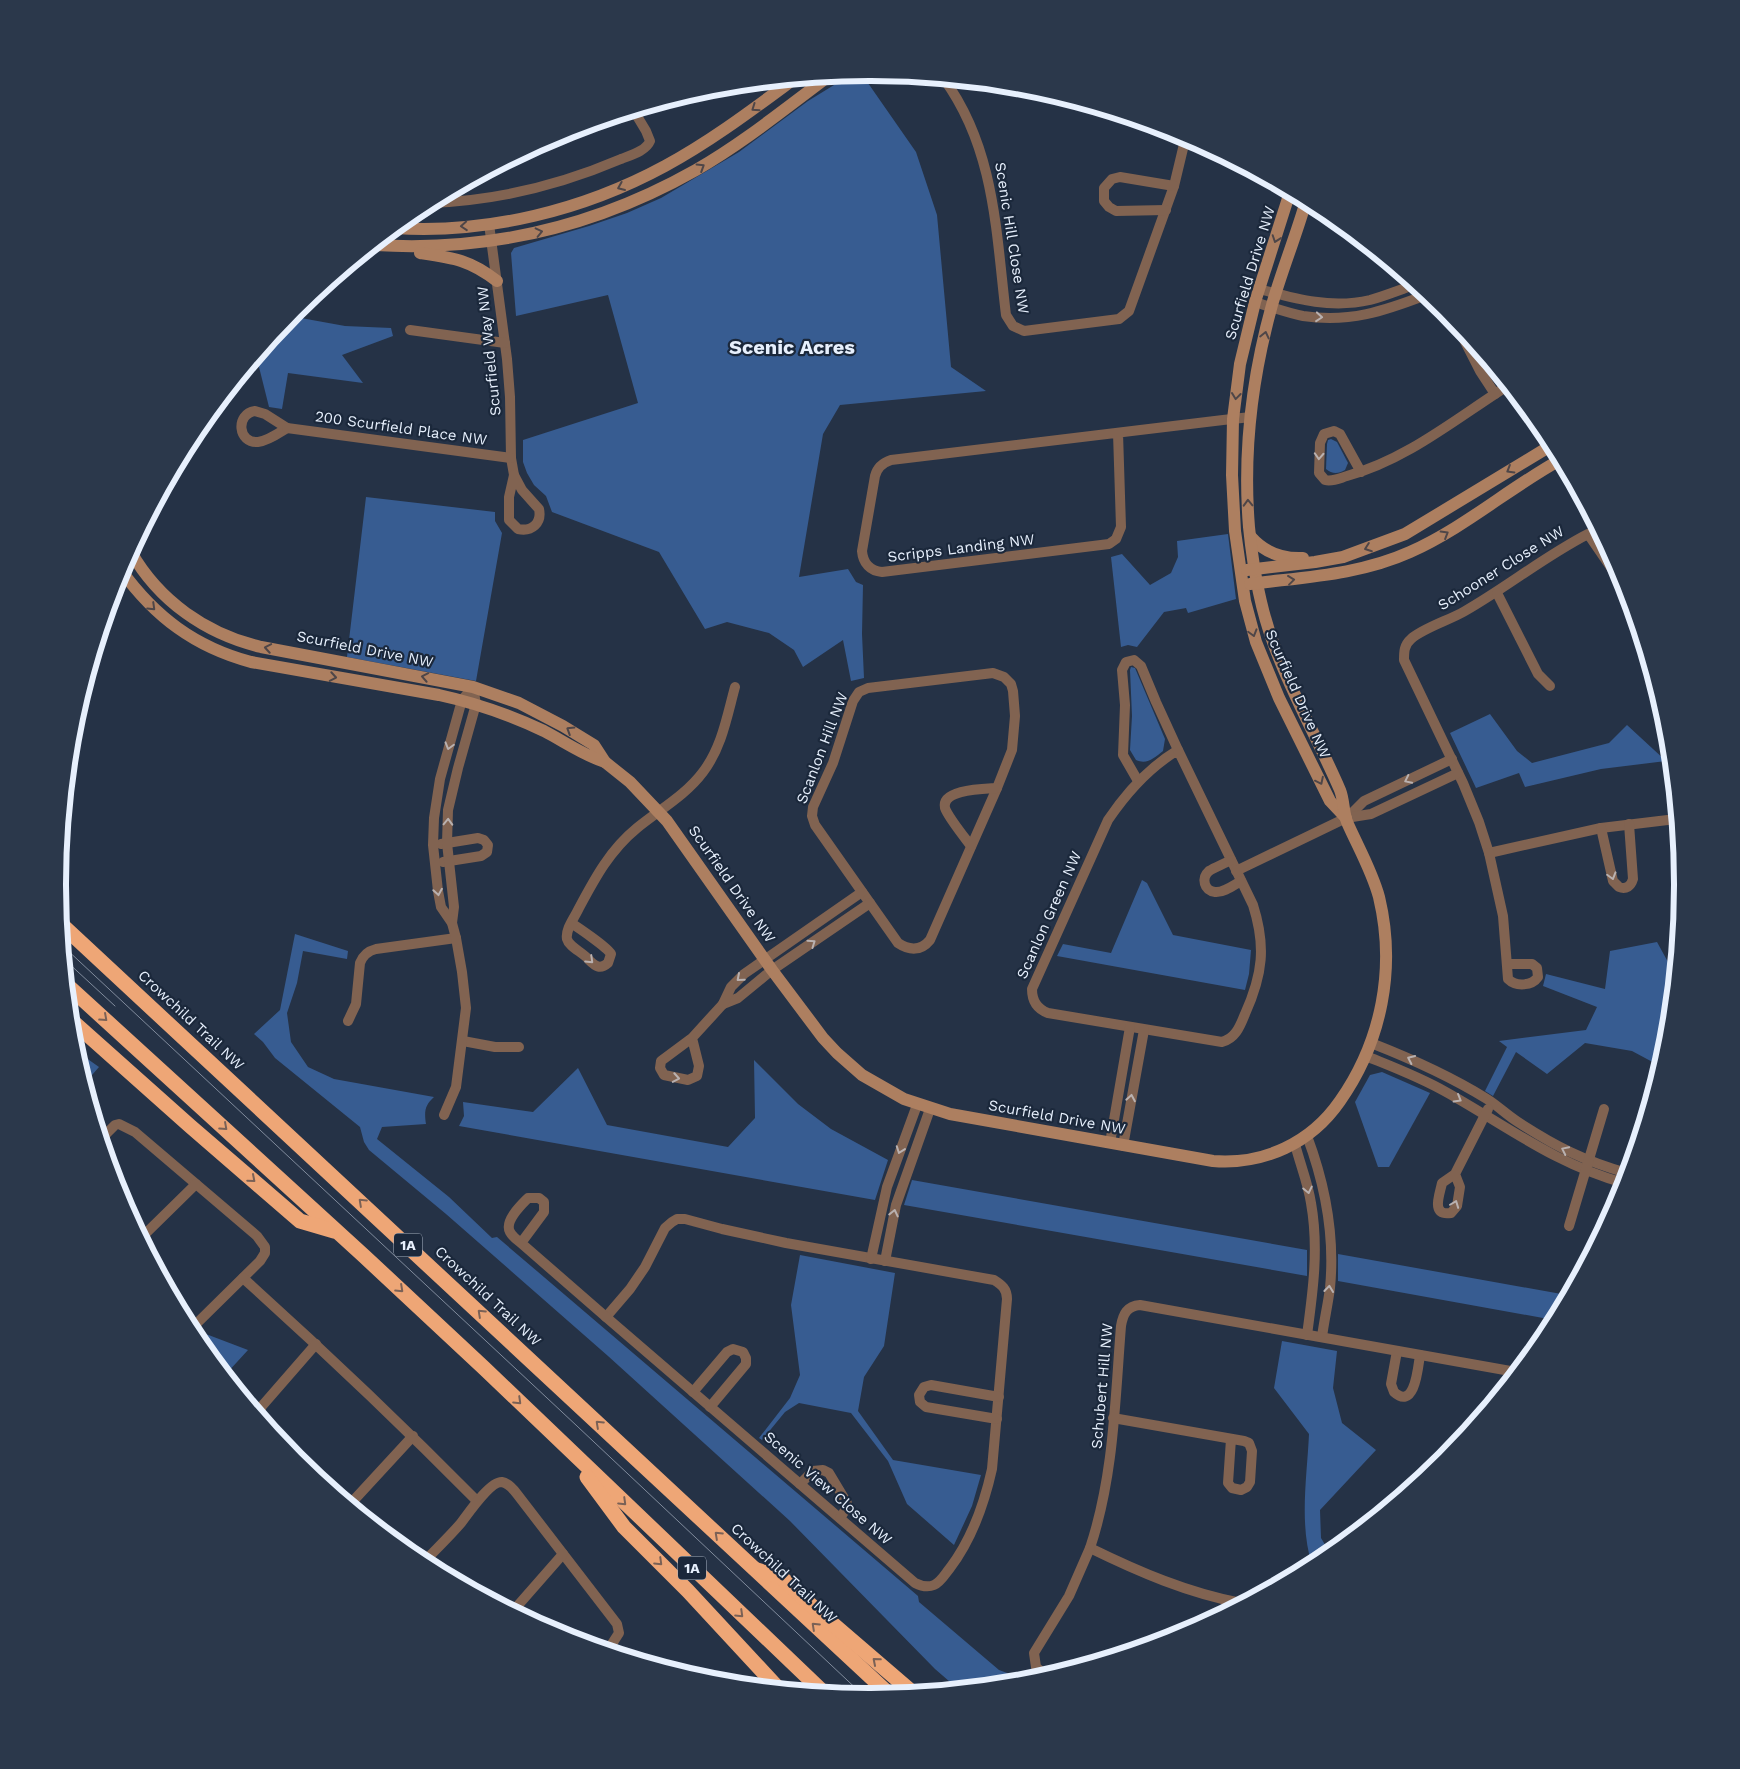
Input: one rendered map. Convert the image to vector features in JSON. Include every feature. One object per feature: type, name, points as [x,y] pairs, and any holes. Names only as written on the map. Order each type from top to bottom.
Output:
[{"type":"highway","name":"Crowchild Trail NW","points":[[68,930],[882,1688]]},
{"type":"highway","name":"1A","points":[[73,991],[484,1368],[818,1687]]},
{"type":"highway","points":[[80,1028],[300,1221],[338,1232]]},
{"type":"highway","points":[[83,1044],[170,1116],[190,1126]]},
{"type":"highway","points":[[562,1444],[624,1527],[688,1590],[772,1682]]},
{"type":"highway","points":[[753,1568],[782,1577],[813,1607],[906,1687]]},
{"type":"street","points":[[383,246],[404,247],[454,245],[491,241],[532,234],[610,211],[658,190],[696,169],[737,144],[822,82]]},
{"type":"street","name":"Scenic Hill Close NW","points":[[950,85],[973,130],[986,166],[991,191],[1006,315],[1016,328],[1028,330],[1104,321],[1119,319],[1126,314],[1131,308],[1166,210],[1184,145]]},
{"type":"street","points":[[407,228],[489,224],[556,209],[603,194],[643,177],[704,143],[786,86]]},
{"type":"street","points":[[446,202],[477,200],[525,192],[585,173],[632,154],[648,146],[650,141],[637,116]]},
{"type":"street","points":[[1166,210],[1112,210],[1104,201],[1104,188],[1108,182],[1120,177],[1174,186]]},
{"type":"street","name":"Scurfield Drive NW","points":[[1288,198],[1255,302],[1240,364],[1233,419],[1232,475],[1235,531],[1242,585],[1251,627],[1266,668],[1330,801],[1346,818]]},
{"type":"street","name":"Scurfield Drive NW","points":[[135,559],[144,573],[166,598],[198,622],[227,637],[248,644],[473,687],[519,703],[594,744],[605,762],[630,782],[659,812],[700,866],[809,1021],[837,1053],[875,1084],[917,1104],[950,1114],[1116,1144],[1226,1162],[1243,1161],[1276,1153],[1307,1136],[1333,1111],[1353,1082],[1366,1056],[1381,1010],[1386,968],[1386,941],[1379,897],[1346,818],[1341,793],[1292,689],[1274,644],[1258,583],[1251,538],[1248,477],[1251,417],[1258,368],[1272,307],[1304,208]]},
{"type":"street","name":"Scurfield Way NW","points":[[489,224],[505,343],[510,397],[511,458],[514,475],[522,490],[539,509],[538,521],[529,530],[518,529],[509,520],[509,497],[514,475]]},
{"type":"street","points":[[404,247],[416,252],[467,262],[480,268],[497,281]]},
{"type":"street","points":[[1259,289],[1314,303],[1355,303],[1408,287]]},
{"type":"street","points":[[1255,302],[1301,315],[1320,318],[1357,317],[1389,309],[1419,298]]},
{"type":"street","points":[[1355,303],[1357,317]]},
{"type":"street","points":[[410,330],[505,343]]},
{"type":"street","points":[[1469,350],[1495,394]]},
{"type":"street","points":[[1361,472],[1340,434],[1334,431],[1324,434],[1320,443],[1318,470],[1322,478],[1332,480],[1361,472],[1392,460],[1503,389]]},
{"type":"street","name":"Scripps Landing NW","points":[[1118,433],[1121,527],[1116,539],[1109,544],[882,572],[872,570],[863,560],[862,551],[875,476],[877,469],[886,462],[1118,433],[1251,417]]},
{"type":"street","name":"200 Scurfield Place NW","points":[[287,428],[511,458]]},
{"type":"street","points":[[1240,570],[1316,562],[1343,557],[1405,534],[1545,449]]},
{"type":"street","points":[[1242,585],[1359,570],[1409,552],[1443,535],[1554,464]]},
{"type":"street","name":"Schooner Close NW","points":[[1507,964],[1502,916],[1489,853],[1479,822],[1452,759],[1406,665],[1404,652],[1408,641],[1413,637],[1463,613],[1571,543],[1592,532]]},
{"type":"street","points":[[1251,538],[1267,552],[1280,556],[1295,558],[1343,557]]},
{"type":"street","name":"Scurfield Drive NW","points":[[127,578],[157,612],[195,640],[212,649],[239,659],[298,671],[439,694],[476,704],[525,722],[589,757],[605,762]]},
{"type":"street","points":[[1496,593],[1538,674],[1550,686]]},
{"type":"street","points":[[298,671],[303,654]]},
{"type":"street","name":"Scanlon Green NW","points":[[1138,781],[1123,755],[1125,705],[1122,670],[1126,662],[1132,660],[1140,663],[1178,750],[1257,918],[1262,952],[1260,974],[1256,988],[1235,1035],[1228,1041],[1216,1042],[1044,1011],[1038,1007],[1032,993],[1042,966],[1105,826],[1123,798],[1138,781],[1165,758],[1178,750]]},
{"type":"street","name":"Scanlon Hill NW","points":[[993,673],[1004,677],[1011,684],[1015,716],[1012,750],[972,846],[930,940],[924,946],[915,949],[910,949],[898,943],[815,825],[812,816],[813,807],[836,754],[853,701],[859,692],[868,688],[993,673]]},
{"type":"street","points":[[444,1115],[456,1087],[466,1008],[456,938],[452,923],[441,907],[434,864],[434,818],[437,792],[462,700],[473,687]]},
{"type":"street","points":[[452,923],[454,907],[448,862],[448,810],[476,704],[473,687]]},
{"type":"street","points":[[571,923],[598,944],[607,948],[611,954],[608,963],[602,967],[594,966],[586,956],[569,943],[567,931],[571,923],[607,859],[635,829],[659,812],[703,773],[714,756],[722,736],[735,687]]},
{"type":"street","points":[[1236,871],[1346,818],[1364,802],[1452,759]]},
{"type":"street","points":[[1346,818],[1371,814],[1458,773]]},
{"type":"street","points":[[972,846],[946,809],[947,798],[954,794],[997,788]]},
{"type":"street","points":[[1489,853],[1601,828],[1671,820]]},
{"type":"street","points":[[1601,828],[1613,881],[1619,887],[1624,888],[1630,885],[1633,879],[1629,824]]},
{"type":"street","points":[[433,846],[478,838],[484,840],[488,845],[486,852],[481,856],[434,864]]},
{"type":"street","points":[[1231,860],[1207,873],[1204,879],[1206,886],[1211,891],[1218,892],[1241,881]]},
{"type":"street","points":[[769,965],[862,892]]},
{"type":"street","points":[[692,1038],[699,1066],[697,1076],[688,1080],[664,1075],[660,1068],[661,1061],[692,1038],[723,1004],[731,986],[744,974],[769,965],[870,903]]},
{"type":"street","points":[[348,1021],[356,1004],[360,963],[362,957],[368,951],[456,938]]},
{"type":"street","points":[[1116,1144],[1130,1027]]},
{"type":"street","points":[[1116,1144],[1144,1030]]},
{"type":"street","points":[[463,1041],[495,1047],[519,1047]]},
{"type":"street","points":[[1371,1043],[1438,1071],[1491,1102],[1586,1166],[1620,1172]]},
{"type":"street","points":[[1366,1056],[1431,1084],[1485,1114],[1534,1145],[1617,1180]]},
{"type":"street","points":[[1431,1084],[1438,1071]]},
{"type":"street","points":[[1455,1174],[1491,1102]]},
{"type":"street","points":[[871,1259],[887,1187],[917,1104]]},
{"type":"street","points":[[885,1261],[896,1205],[930,1109]]},
{"type":"street","points":[[1569,1226],[1604,1109]]},
{"type":"street","points":[[106,1134],[114,1125],[124,1125],[135,1132],[257,1236],[265,1247],[265,1253],[260,1260],[197,1323]]},
{"type":"street","points":[[1534,1145],[1540,1135]]},
{"type":"street","points":[[1307,1136],[1321,1179],[1326,1202],[1330,1241],[1330,1287],[1322,1337]]},
{"type":"street","points":[[1295,1144],[1311,1203],[1316,1242],[1314,1284],[1307,1335]]},
{"type":"street","points":[[146,1233],[196,1184]]},
{"type":"street","name":"Scenic View Close NW","points":[[678,1219],[685,1219],[786,1243],[871,1259],[994,1280],[1007,1293],[992,1469],[980,1513],[958,1557],[936,1584],[926,1586],[915,1583],[606,1317],[630,1289],[645,1267],[665,1228],[678,1219]]},
{"type":"street","points":[[1316,1242],[1330,1241]]},
{"type":"street","points":[[521,1243],[606,1317]]},
{"type":"street","points":[[243,1278],[413,1436],[477,1501]]},
{"type":"street","name":"Schubert Hill NW","points":[[1039,1670],[1036,1667],[1034,1653],[1069,1596],[1098,1525],[1108,1477],[1121,1326],[1126,1312],[1131,1307],[1140,1305],[1510,1371]]},
{"type":"street","points":[[261,1408],[316,1344]]},
{"type":"street","points":[[693,1392],[727,1352],[733,1349],[743,1352],[746,1364],[710,1407]]},
{"type":"street","points":[[1397,1351],[1391,1384],[1394,1392],[1400,1396],[1407,1395],[1413,1390],[1420,1355]]},
{"type":"street","points":[[997,1420],[926,1407],[920,1402],[918,1395],[921,1389],[931,1385],[999,1397]]},
{"type":"street","points":[[1113,1418],[1231,1439],[1249,1443],[1252,1451],[1250,1482],[1247,1488],[1241,1490],[1232,1488],[1228,1483],[1231,1439]]},
{"type":"street","points":[[354,1500],[413,1436]]},
{"type":"street","points":[[800,1484],[813,1470],[823,1470],[829,1473],[847,1503],[846,1509],[840,1518]]},
{"type":"street","points":[[428,1556],[461,1522],[477,1501],[497,1483],[507,1484],[518,1494],[619,1628],[619,1632],[611,1646]]},
{"type":"street","points":[[1090,1548],[1171,1584],[1233,1601]]},
{"type":"street","points":[[518,1606],[564,1554]]},
{"type":"shaded area","points":[[867,81],[916,152],[937,215],[951,367],[986,391],[840,405],[823,434],[799,577],[848,569],[856,582],[863,585],[862,634],[864,678],[851,681],[843,640],[803,667],[794,650],[769,633],[727,622],[705,629],[659,552],[552,512],[546,496],[534,485],[523,462],[523,440],[638,403],[608,295],[516,316],[511,253],[514,248],[589,226],[627,213],[661,198],[739,152],[808,101],[840,82]]},
{"type":"shaded area","points":[[300,318],[345,326],[391,328],[393,336],[342,355],[363,383],[288,373],[282,409],[269,407],[259,367],[260,362]]},
{"type":"shaded area","points":[[1331,439],[1337,442],[1348,463],[1345,470],[1335,473],[1326,469],[1327,444],[1328,440]]},
{"type":"shaded area","points":[[366,497],[495,512],[495,521],[502,533],[476,681],[347,657]]},
{"type":"shaded area","points":[[1228,534],[1236,599],[1188,613],[1186,608],[1164,612],[1137,647],[1128,645],[1121,647],[1111,557],[1122,554],[1150,585],[1171,573],[1178,557],[1177,541]]},
{"type":"shaded area","points":[[1131,667],[1135,668],[1165,739],[1163,751],[1144,762],[1136,760],[1130,750],[1132,716]]},
{"type":"shaded area","points":[[1490,714],[1517,751],[1532,763],[1609,743],[1627,725],[1663,758],[1664,761],[1601,769],[1525,787],[1519,773],[1476,788],[1450,733]]},
{"type":"shaded area","points":[[1142,880],[1147,883],[1173,935],[1251,950],[1249,974],[1245,990],[1057,956],[1063,944],[1111,953]]},
{"type":"shaded area","points":[[295,934],[348,951],[347,959],[303,951],[297,983],[287,1013],[291,1042],[308,1067],[334,1079],[434,1097],[426,1109],[426,1124],[382,1127],[377,1139],[449,1197],[492,1238],[497,1237],[918,1596],[919,1602],[999,1670],[1013,1675],[952,1684],[935,1669],[790,1521],[608,1356],[446,1214],[369,1150],[364,1142],[360,1127],[275,1058],[263,1042],[254,1034],[280,1010]]},
{"type":"shaded area","points":[[1657,942],[1669,965],[1667,989],[1653,1062],[1632,1051],[1585,1043],[1547,1074],[1516,1052],[1493,1096],[1485,1091],[1507,1047],[1499,1041],[1586,1030],[1597,1007],[1543,986],[1546,974],[1605,989],[1610,951]]},
{"type":"shaded area","points":[[86,1058],[99,1067],[90,1077]]},
{"type":"shaded area","points":[[754,1060],[798,1104],[831,1129],[888,1160],[875,1200],[459,1126],[464,1116],[463,1102],[533,1112],[578,1068],[607,1125],[728,1147],[755,1118]]},
{"type":"shaded area","points":[[1382,1072],[1430,1093],[1389,1167],[1378,1167],[1355,1102],[1370,1075]]},
{"type":"shaded area","points":[[912,1180],[1307,1250],[1307,1276],[904,1205]]},
{"type":"shaded area","points":[[1338,1254],[1561,1294],[1546,1319],[1338,1281]]},
{"type":"shaded area","points":[[800,1255],[895,1273],[884,1346],[864,1377],[858,1411],[893,1460],[981,1475],[972,1506],[954,1545],[907,1504],[888,1461],[851,1413],[799,1403],[785,1412],[762,1440],[759,1438],[790,1398],[800,1375],[791,1305]]},
{"type":"shaded area","points":[[203,1333],[248,1350],[229,1370]]},
{"type":"shaded area","points":[[1282,1341],[1337,1351],[1333,1388],[1342,1423],[1376,1450],[1320,1510],[1321,1538],[1326,1546],[1310,1557],[1305,1517],[1309,1434],[1274,1388]]},
{"type":"tram line","points":[[69,952],[855,1688]]},
{"type":"tram line","points":[[71,965],[115,1006]]},
{"type":"district","name":"Scenic Acres","points":[[792,347]]}]
